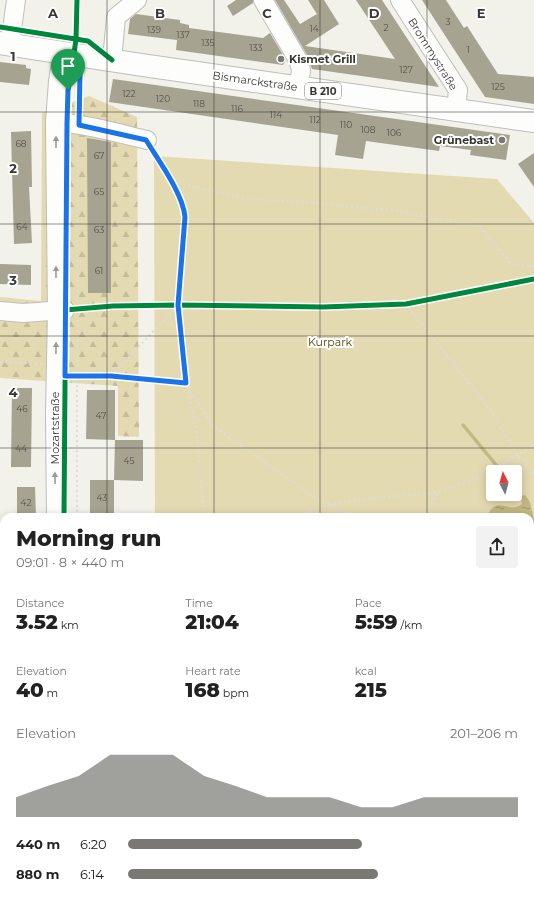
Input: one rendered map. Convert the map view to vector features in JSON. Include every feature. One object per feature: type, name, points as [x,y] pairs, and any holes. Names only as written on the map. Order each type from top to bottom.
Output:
[{"type":"main road","name":"Bismarckstraße","points":[[5,44],[534,121]]},
{"type":"street","points":[[5,44],[16,0]]},
{"type":"street","points":[[112,60],[116,18],[137,0]]},
{"type":"street","points":[[263,0],[298,60],[301,70],[299,87]]},
{"type":"street","name":"Brommystraße","points":[[400,0],[458,90],[456,110]]},
{"type":"street","name":"Mozartstraße","points":[[56,513],[60,371],[69,311],[56,122],[58,81],[63,52]]},
{"type":"street","points":[[56,122],[79,125],[146,140]]},
{"type":"street","points":[[0,312],[23,313],[69,311]]},
{"type":"path","points":[[76,72],[80,73],[77,240],[69,311],[77,376],[77,513]]},
{"type":"path","points":[[146,140],[184,208],[178,305],[186,383],[197,433],[203,503],[206,513]]},
{"type":"path","points":[[169,179],[190,186],[249,199],[306,202],[398,211],[480,227],[511,264],[534,266]]},
{"type":"path","points":[[406,304],[491,411],[518,455],[534,474]]},
{"type":"path","points":[[111,376],[178,305]]},
{"type":"path","points":[[0,362],[60,371],[77,376],[111,376],[186,383]]},
{"type":"path","points":[[186,383],[212,425],[318,500],[331,504],[346,513]]},
{"type":"path","points":[[307,513],[331,504],[355,500],[414,496],[438,492],[472,481],[534,445]]},
{"type":"path","points":[[426,513],[438,492]]},
{"type":"green space","points":[[89,96],[137,117],[139,437],[118,436],[118,386],[0,378],[0,297],[41,301],[42,113]]},
{"type":"green space","name":"Kurpark","points":[[154,156],[497,179],[534,223],[534,513],[155,513]]},
{"type":"water","points":[[525,495],[530,502],[532,513],[489,513],[494,506],[499,505],[517,507],[522,504],[522,496]]},
{"type":"building","points":[[236,0],[253,0],[253,3],[233,16],[227,6]]},
{"type":"building","points":[[275,0],[284,0],[300,24],[317,14],[308,0],[324,0],[339,24],[305,46],[395,59],[356,0],[382,0],[439,87],[312,69],[307,55]]},
{"type":"building","points":[[422,0],[446,0],[464,28],[467,26],[498,74],[534,77],[534,104],[485,97]]},
{"type":"building","points":[[136,14],[180,20],[180,23],[189,25],[189,28],[263,38],[270,33],[286,60],[283,65],[176,50],[177,40],[128,34],[130,19]]},
{"type":"building","points":[[0,62],[26,65],[26,68],[31,69],[29,85],[0,82]]},
{"type":"building","points":[[113,79],[510,135],[506,160],[470,155],[471,150],[440,146],[439,151],[366,141],[363,159],[335,155],[338,135],[109,102]]},
{"type":"building","points":[[31,131],[32,187],[29,187],[32,243],[14,244],[11,132]]},
{"type":"building","points":[[87,138],[111,142],[111,293],[88,293]]},
{"type":"building","points":[[534,153],[534,187],[518,164]]},
{"type":"building","points":[[0,264],[31,265],[31,285],[0,284]]},
{"type":"building","points":[[12,388],[32,388],[31,467],[11,467]]},
{"type":"building","points":[[87,390],[115,390],[115,440],[86,439]]},
{"type":"building","points":[[115,440],[143,440],[143,481],[114,480]]},
{"type":"building","points":[[90,480],[114,480],[114,513],[90,513]]},
{"type":"building","points":[[17,487],[35,487],[36,513],[17,513]]},
{"type":"waterway","points":[[463,425],[496,465]]},
{"type":"cycle path","points":[[64,513],[67,123],[69,90],[76,39],[77,0]]},
{"type":"cycle path","points":[[0,27],[88,41],[112,60]]},
{"type":"cycle path","points":[[65,310],[113,306],[178,305],[323,307],[406,304],[534,279]]},
{"type":"place","name":"Kismet Grill","points":[[281,59]]},
{"type":"place","name":"Grünebast","points":[[502,140]]},
{"type":"route","points":[[72,71],[80,73],[79,125],[116,132],[146,140],[184,208],[185,217],[178,305],[186,383],[111,376],[65,376],[68,90],[72,71]]}]
